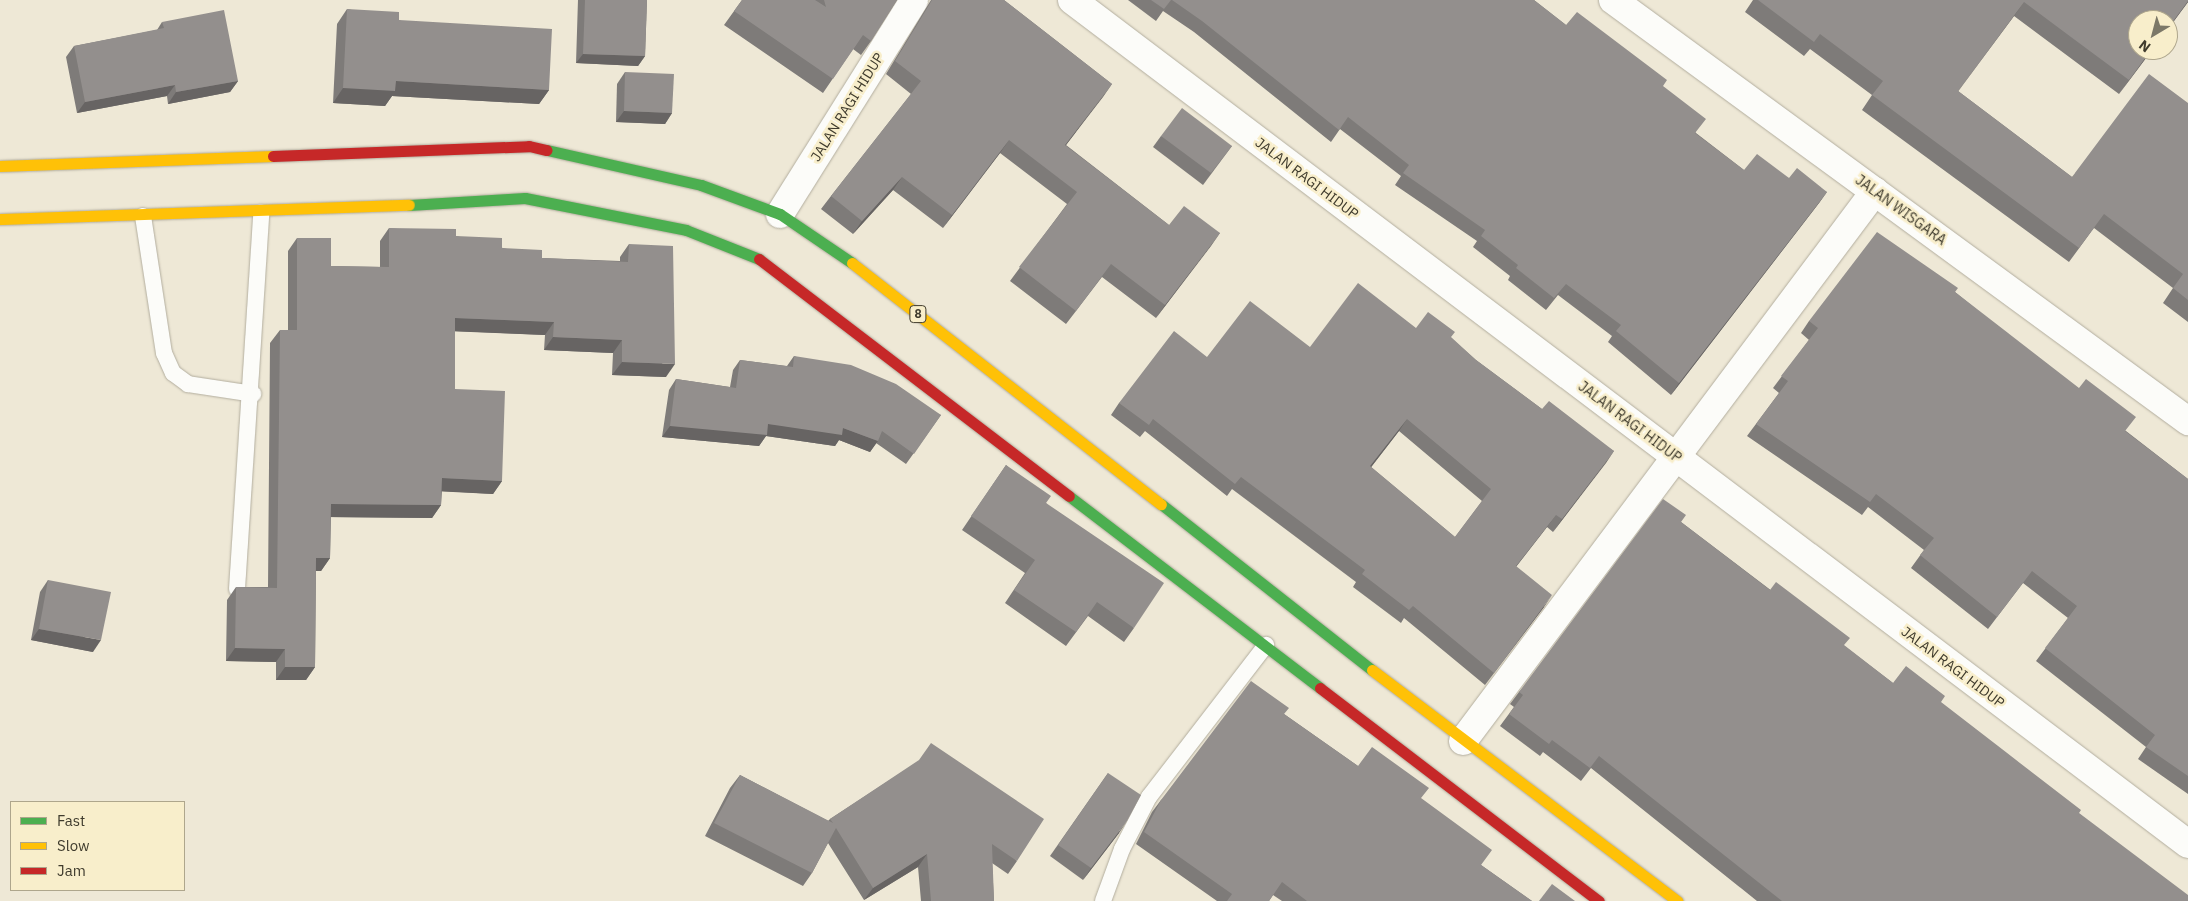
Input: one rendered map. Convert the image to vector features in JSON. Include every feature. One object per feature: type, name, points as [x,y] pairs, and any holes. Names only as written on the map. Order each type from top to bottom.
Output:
[{"type":"highway","name":"8","points":[[0,166],[529,146],[701,185],[780,214],[860,268],[1463,741],[1678,901]]},
{"type":"highway","points":[[0,219],[261,213],[525,198],[686,230],[758,259],[1599,901]]},
{"type":"street","name":"JALAN RAGI HIDUP","points":[[780,214],[914,0]]},
{"type":"street","name":"JALAN RAGI HIDUP","points":[[1072,0],[2188,844]]},
{"type":"street","name":"JALAN WISGARA","points":[[1613,0],[2188,421]]},
{"type":"street","points":[[1463,741],[1875,191]]},
{"type":"lane","points":[[238,589],[253,394],[261,213]]},
{"type":"lane","points":[[143,216],[164,353],[173,373],[188,384],[253,394]]},
{"type":"lane","points":[[1103,901],[1122,848],[1149,797],[1266,645]]},
{"type":"building","points":[[585,0],[647,0],[645,56],[583,54]]},
{"type":"building","points":[[742,0],[815,0],[826,7],[824,0],[897,0],[871,41],[863,35],[833,79],[734,11]]},
{"type":"building","points":[[932,0],[1004,0],[1112,84],[1065,145],[1169,225],[1184,206],[1220,233],[1165,305],[1111,264],[1076,311],[1019,267],[1077,192],[1009,140],[952,215],[902,177],[862,221],[831,196],[921,81],[895,61]]},
{"type":"building","points":[[1151,0],[1171,0],[1164,9]]},
{"type":"building","points":[[1172,0],[1534,0],[1566,25],[1577,12],[1667,80],[1663,86],[1706,119],[1695,133],[1744,170],[1757,154],[1789,178],[1797,168],[1827,192],[1679,383],[1616,331],[1621,325],[1566,284],[1554,298],[1516,268],[1518,265],[1481,236],[1485,230],[1403,173],[1409,165],[1348,117],[1339,130],[1202,21]]},
{"type":"building","points":[[1758,0],[2188,0],[2178,14],[2178,10],[2128,10],[2128,60],[2144,60],[2129,80],[2024,2],[1958,91],[2072,177],[2149,74],[2188,103],[2188,300],[2173,288],[2183,274],[2104,214],[2079,248],[1872,95],[1883,81],[1820,34],[1814,42]]},
{"type":"building","points":[[347,9],[399,12],[399,20],[552,29],[549,90],[396,81],[395,91],[343,88]]},
{"type":"building","points":[[224,10],[238,81],[176,92],[175,85],[85,102],[74,46],[164,28],[162,22]]},
{"type":"building","points":[[625,72],[674,74],[672,113],[624,111]]},
{"type":"building","points":[[1182,108],[1232,146],[1211,173],[1161,136]]},
{"type":"building","points":[[389,228],[456,229],[456,236],[502,238],[502,248],[542,250],[542,258],[628,262],[629,244],[673,246],[675,364],[622,362],[622,340],[553,337],[554,322],[455,318],[455,389],[505,391],[502,481],[442,478],[441,505],[331,504],[330,558],[316,558],[315,667],[285,667],[285,649],[235,648],[236,587],[277,588],[280,330],[297,330],[297,238],[331,238],[331,266],[389,267]]},
{"type":"building","points":[[1877,232],[1958,288],[1955,292],[2079,388],[2086,379],[2136,417],[2125,431],[2188,479],[2188,776],[2146,747],[2155,735],[2045,648],[2077,606],[2032,571],[1997,617],[1920,555],[1934,538],[1876,494],[1870,502],[1756,424],[1788,381],[1781,376],[1818,328],[1809,321]]},
{"type":"building","points":[[1358,283],[1416,328],[1428,312],[1455,332],[1451,337],[1476,360],[1542,409],[1549,401],[1614,451],[1562,519],[1556,515],[1516,566],[1552,595],[1494,673],[1413,606],[1409,610],[1362,574],[1365,570],[1241,477],[1235,484],[1153,419],[1149,425],[1119,403],[1174,331],[1207,357],[1250,301],[1310,347]],"holes":[[[1407,419],[1491,489],[1455,537],[1370,466]]]},
{"type":"building","points":[[794,356],[851,365],[896,384],[941,415],[914,454],[882,431],[878,441],[843,428],[842,435],[768,424],[767,435],[670,426],[676,379],[736,388],[740,360],[793,367]]},
{"type":"building","points":[[1006,465],[1051,496],[1046,503],[1164,583],[1134,628],[1097,602],[1076,632],[1014,590],[1035,560],[971,516]]},
{"type":"building","points":[[1663,499],[1686,515],[1681,522],[1770,590],[1776,582],[1850,638],[1844,645],[1893,683],[1906,666],[1945,696],[1941,702],[2081,810],[2079,813],[2188,895],[2188,901],[1782,901],[1599,756],[1590,768],[1552,740],[1549,744],[1509,714],[1523,695],[1519,692]]},
{"type":"building","points":[[48,580],[111,592],[101,640],[39,629]]},
{"type":"building","points":[[1251,681],[1289,708],[1284,714],[1358,766],[1372,747],[1429,788],[1421,798],[1492,850],[1481,865],[1532,901],[1307,901],[1282,882],[1269,901],[1227,901],[1232,894],[1144,832],[1161,800]]},
{"type":"building","points":[[931,743],[1044,819],[1017,861],[992,844],[994,901],[931,901],[927,854],[873,888],[836,828],[812,873],[714,823],[740,775],[833,823],[830,819],[919,760]]},
{"type":"building","points":[[1108,773],[1141,795],[1127,821],[1091,868],[1058,845]]},
{"type":"building","points":[[1552,884],[1575,901],[1539,901]]},
{"type":"traffic: fast","points":[[547,150],[701,185],[780,214],[852,263]]},
{"type":"traffic: fast","points":[[409,205],[525,198],[686,230],[759,259]]},
{"type":"traffic: fast","points":[[1069,496],[1320,688]]},
{"type":"traffic: fast","points":[[1161,504],[1372,670]]},
{"type":"traffic: slow","points":[[0,166],[273,156]]},
{"type":"traffic: slow","points":[[0,219],[409,205]]},
{"type":"traffic: slow","points":[[852,263],[1161,504]]},
{"type":"traffic: slow","points":[[1372,670],[1677,901]]},
{"type":"traffic: jam","points":[[273,156],[529,146],[547,150]]},
{"type":"traffic: jam","points":[[759,259],[1069,496]]},
{"type":"traffic: jam","points":[[1320,688],[1599,901]]}]
